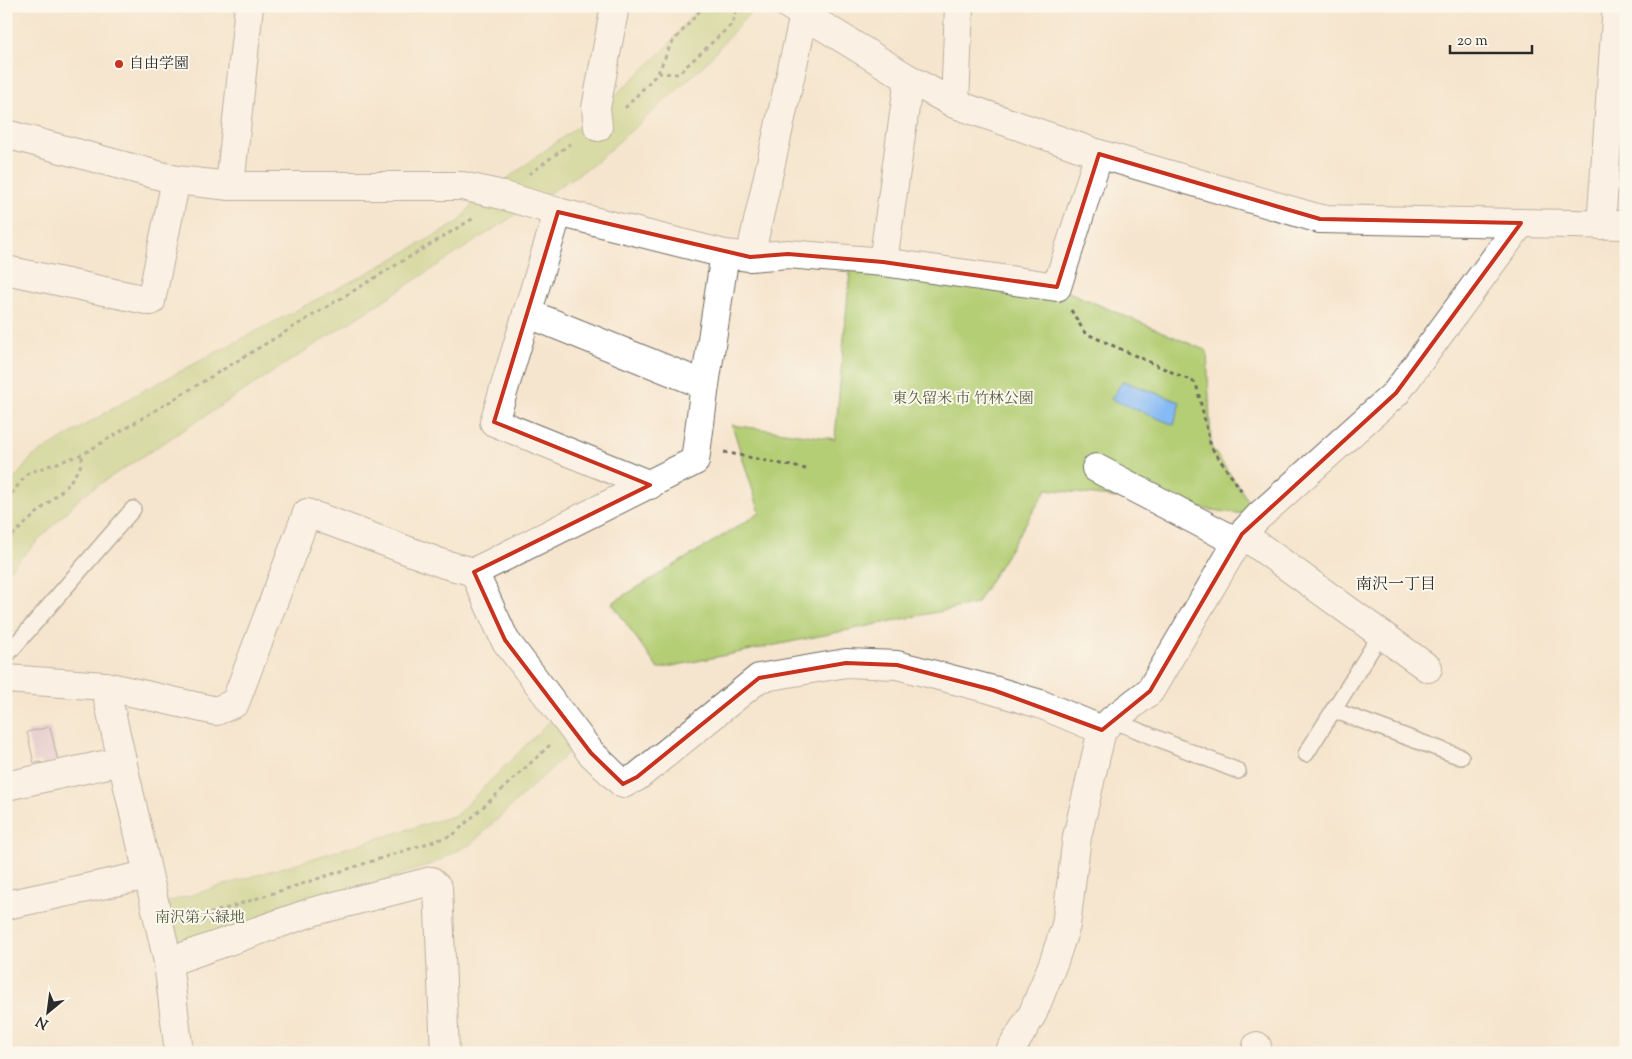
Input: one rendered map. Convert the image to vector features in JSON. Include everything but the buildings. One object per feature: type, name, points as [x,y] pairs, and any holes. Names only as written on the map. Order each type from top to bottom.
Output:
[{"type":"street","points":[[230,186],[249,6]]},
{"type":"street","points":[[598,127],[596,108],[614,6]]},
{"type":"street","points":[[955,104],[959,6]]},
{"type":"street","points":[[6,679],[105,686],[216,711],[235,703],[307,513],[444,564],[474,572],[695,461],[705,385],[797,10],[909,79],[955,104],[1099,154],[1320,219],[1613,225],[1617,6]]},
{"type":"street","points":[[883,262],[909,79]]},
{"type":"street","points":[[6,134],[176,180],[230,186],[462,186],[498,194],[558,212],[738,255],[788,254],[883,262],[1057,287],[1099,154]]},
{"type":"street","points":[[6,270],[151,301],[176,180]]},
{"type":"street","points":[[558,212],[494,422],[650,485]]},
{"type":"street","points":[[1009,1053],[1033,1013],[1054,961],[1066,924],[1077,837],[1107,725],[1150,691],[1246,531],[1396,393],[1522,223]]},
{"type":"street","points":[[527,313],[705,385]]},
{"type":"street","points":[[1096,468],[1246,531],[1428,668]]},
{"type":"street","points":[[474,572],[506,640],[591,753],[623,784],[637,777],[759,678],[846,663],[897,665],[993,690],[1107,725]]},
{"type":"street","points":[[105,686],[168,962],[178,1053]]},
{"type":"street","points":[[6,786],[122,761]]},
{"type":"street","points":[[6,906],[148,875]]},
{"type":"street","points":[[168,962],[315,911],[430,881],[438,888],[445,1053]]},
{"type":"lane","points":[[6,656],[133,509]]},
{"type":"lane","points":[[1306,754],[1381,634]]},
{"type":"lane","points":[[1333,710],[1461,757]]},
{"type":"lane","points":[[1107,725],[1238,771]]},
{"type":"path","points":[[658,73],[678,74],[732,24],[738,6]]},
{"type":"path","points":[[6,500],[28,474],[83,454],[478,216]]},
{"type":"path","points":[[1057,287],[1085,333],[1196,382],[1211,447],[1246,531]]},
{"type":"path","points":[[697,447],[806,469]]},
{"type":"path","points":[[6,541],[67,486],[80,467],[83,454]]},
{"type":"path","points":[[160,929],[453,834],[571,726]]},
{"type":"highlighted area","points":[[1099,154],[1320,219],[1521,223],[1396,393],[1242,534],[1150,691],[1102,730],[993,690],[897,665],[846,663],[759,678],[637,777],[623,784],[591,753],[505,640],[474,572],[650,485],[494,422],[558,212],[750,257],[788,254],[883,262],[1057,287]]},
{"type":"green space","points":[[700,6],[756,6],[703,66],[594,164],[83,495],[6,573],[6,489],[32,457],[137,394],[373,270],[459,222],[475,200],[596,113],[664,50]]},
{"type":"green space","name":"東久留米 市 竹林公園","points":[[851,260],[1057,287],[1207,351],[1211,447],[1259,516],[1047,489],[976,604],[658,669],[612,603],[760,513],[732,425],[835,439]]},
{"type":"green space","name":"南沢第六緑地","points":[[555,716],[576,745],[471,844],[434,863],[180,952],[165,903],[456,815]]},
{"type":"water","points":[[1123,381],[1180,402],[1174,425],[1111,399]]},
{"type":"place","name":"自由学園","points":[[119,64]]},
{"type":"district","name":"南沢一丁目","points":[[1396,585]]}]
